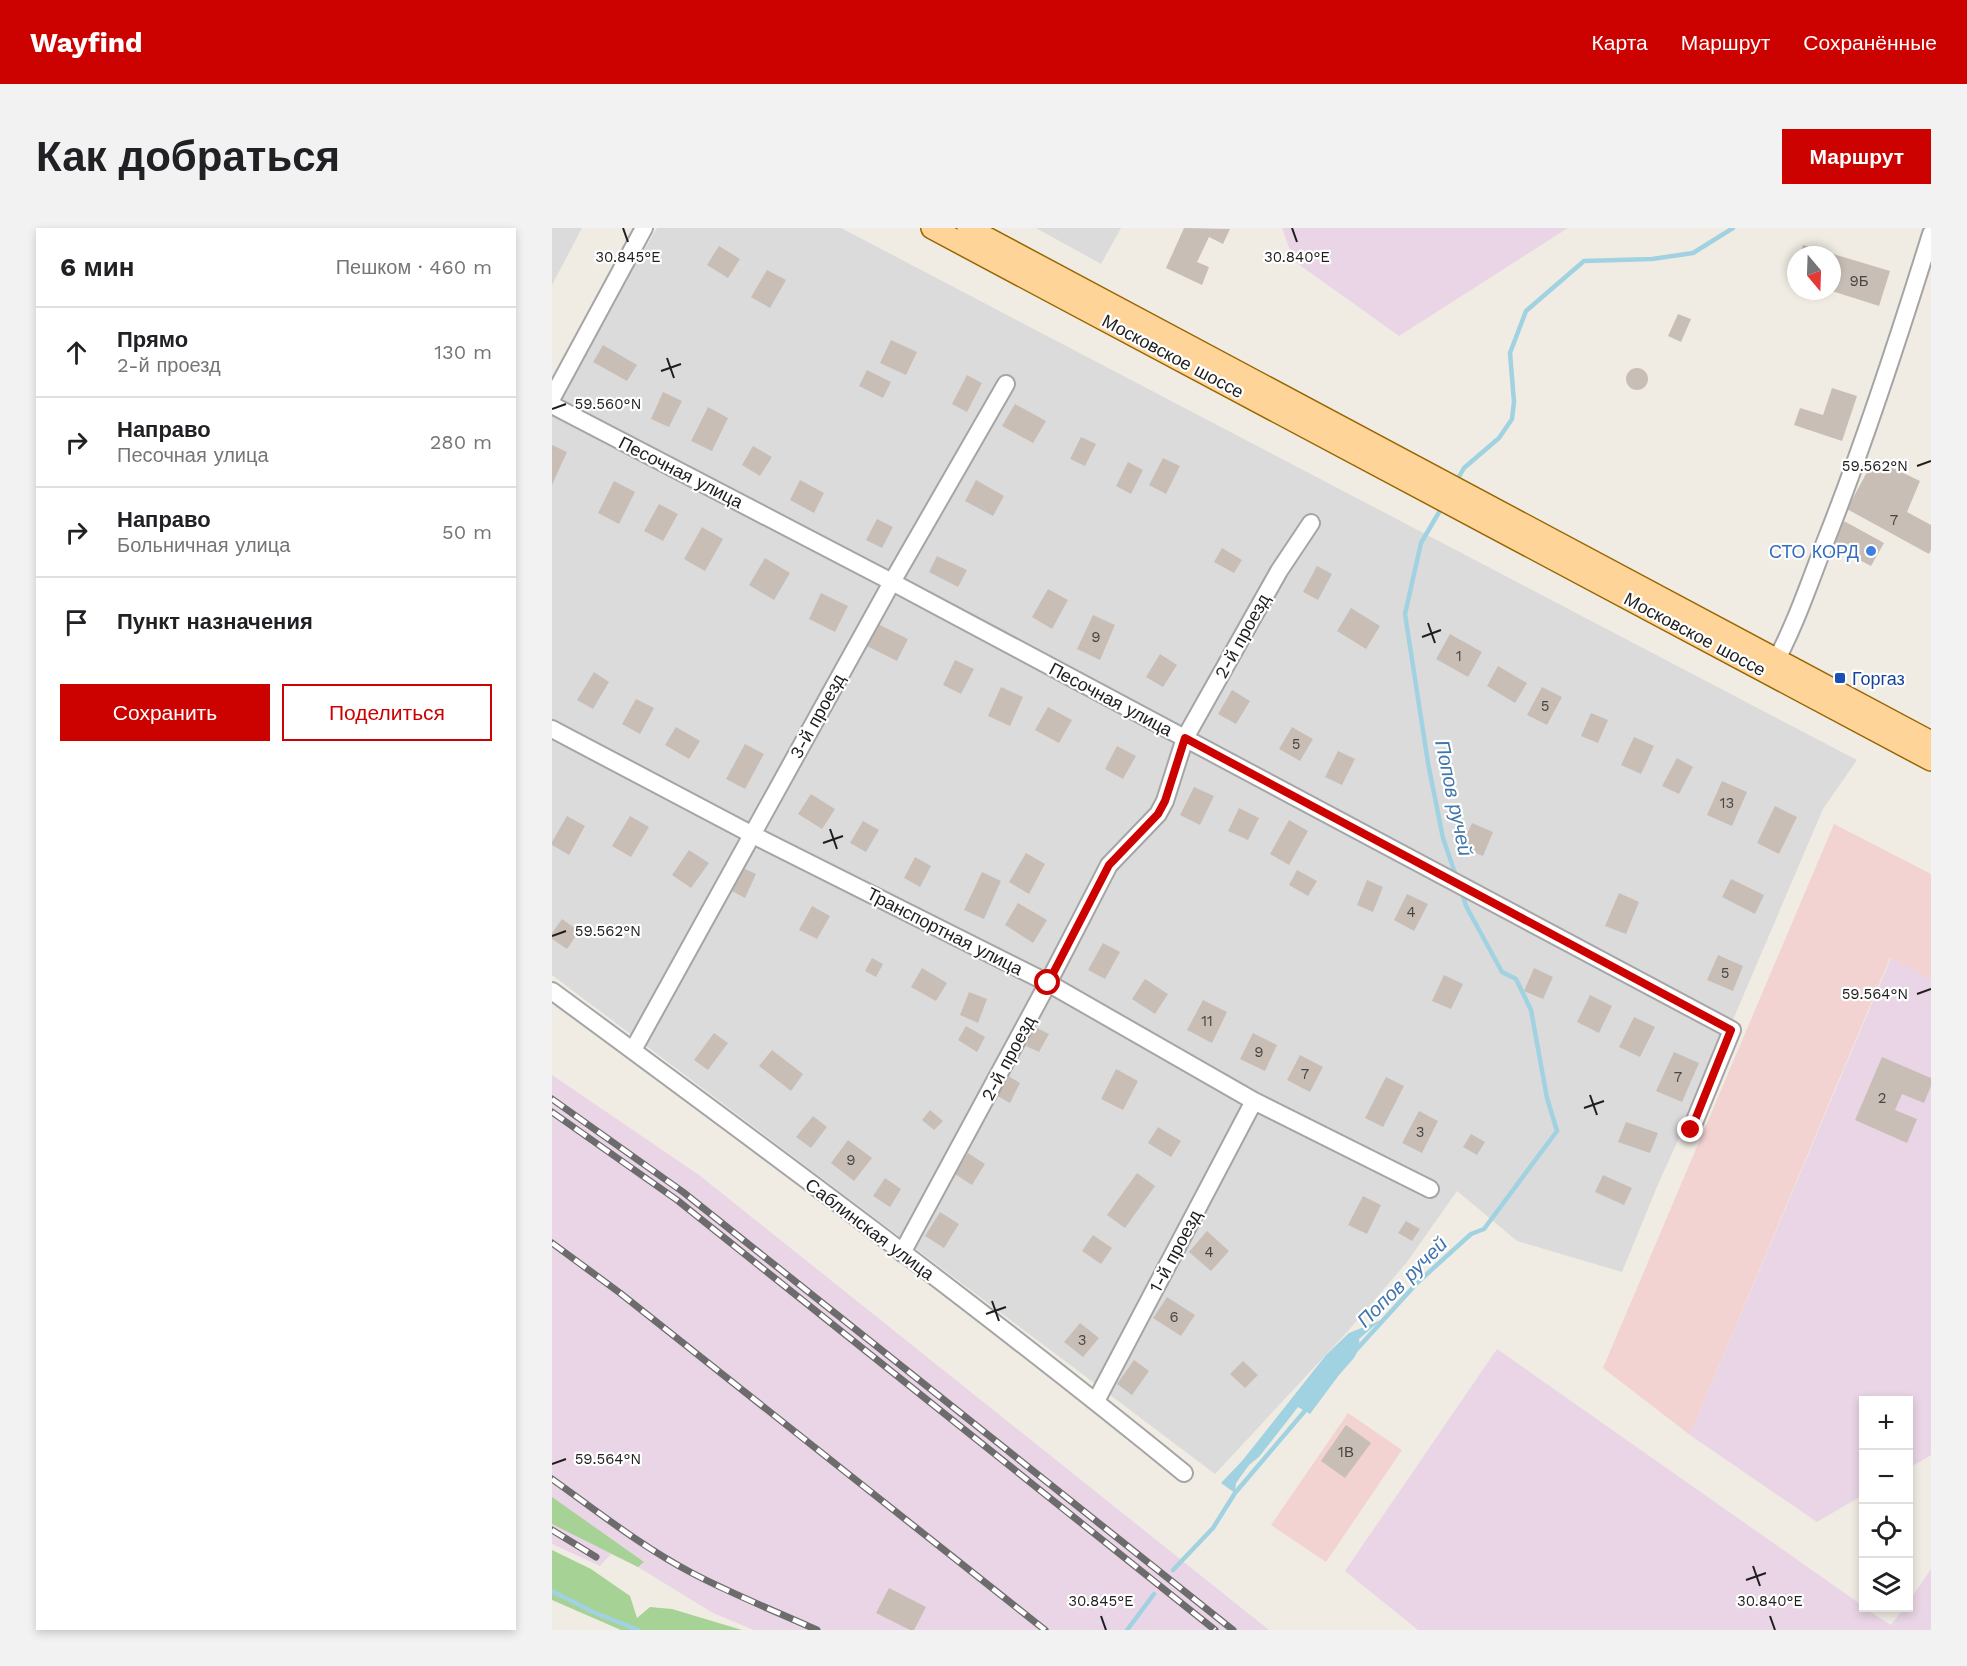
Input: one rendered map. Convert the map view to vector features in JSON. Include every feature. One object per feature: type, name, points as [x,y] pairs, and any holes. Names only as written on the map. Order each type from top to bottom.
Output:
[{"type":"main road","name":"Московское шоссе","points":[[932,228],[1418,476]]},
{"type":"main road","name":"Московское шоссе","points":[[968,228],[1418,476],[1773,666],[1931,742]]},
{"type":"main road","name":"Московское шоссе","points":[[1773,666],[1931,760]]},
{"type":"street","points":[[552,398],[644,228]]},
{"type":"street","points":[[1773,666],[1787,640],[1857,463],[1931,234]]},
{"type":"street","name":"3-й проезд","points":[[633,1050],[892,582],[1006,384]]},
{"type":"street","name":"Песочная улица","points":[[552,405],[892,582],[1731,1030],[1691,1130]]},
{"type":"street","name":"2-й проезд","points":[[902,1253],[1109,865],[1158,814],[1165,801],[1185,738],[1279,570],[1311,523]]},
{"type":"street","name":"Транспортная улица","points":[[552,729],[751,834],[1048,983],[1254,1101],[1430,1189]]},
{"type":"street","name":"Саблинская улица","points":[[552,991],[902,1253],[1096,1401],[1184,1473]]},
{"type":"street","name":"1-й проезд","points":[[1096,1401],[1254,1101]]},
{"type":"shaded area","points":[[552,228],[582,228],[552,285]]},
{"type":"shaded area","points":[[657,228],[841,228],[1857,760],[1823,809],[1735,1015],[1659,1182],[1622,1272],[1517,1241],[1457,1191],[1407,1262],[1348,1331],[1215,1474],[552,975],[552,406]]},
{"type":"shaded area","points":[[1036,228],[1121,228],[1101,264]]},
{"type":"shaded area","points":[[1282,228],[1568,228],[1399,336],[1294,261]]},
{"type":"shaded area","points":[[1834,824],[1931,874],[1931,979],[1890,958],[1690,1435],[1603,1368]]},
{"type":"shaded area","points":[[1891,958],[1931,979],[1931,1455],[1913,1466],[1913,1396],[1859,1396],[1859,1497],[1817,1522],[1690,1435]]},
{"type":"shaded area","points":[[552,1075],[699,1175],[1269,1630],[754,1630],[713,1613],[638,1567],[611,1554],[600,1566],[552,1544]]},
{"type":"shaded area","points":[[1497,1349],[1859,1603],[1859,1612],[1870,1612],[1891,1625],[1901,1612],[1913,1612],[1913,1595],[1931,1569],[1931,1630],[1418,1630],[1345,1571]]},
{"type":"shaded area","points":[[1348,1413],[1402,1450],[1326,1562],[1271,1525]]},
{"type":"green space","points":[[552,1497],[644,1562],[638,1567],[552,1524]]},
{"type":"green space","points":[[552,1550],[591,1569],[630,1596],[637,1618],[650,1607],[672,1609],[742,1630],[621,1630],[552,1600]]},
{"type":"water","points":[[1381,1320],[1359,1339],[1360,1347],[1354,1358],[1310,1414],[1298,1407],[1259,1457],[1249,1465],[1236,1483],[1235,1493],[1221,1483],[1242,1461],[1326,1355],[1349,1333]]},
{"type":"building","points":[[1184,228],[1230,229],[1223,244],[1209,237],[1197,262],[1209,267],[1202,285],[1166,268]]},
{"type":"building","points":[[719,246],[740,259],[728,278],[707,265]]},
{"type":"building","points":[[1841,256],[1890,271],[1879,306],[1841,294]]},
{"type":"building","points":[[767,270],[786,280],[770,308],[751,297]]},
{"type":"building","points":[[1678,314],[1691,319],[1681,342],[1668,336]]},
{"type":"building","points":[[891,340],[917,352],[906,375],[880,363]]},
{"type":"building","points":[[603,345],[637,365],[627,381],[593,362]]},
{"type":"building","points":[[1637,368],[1645,371],[1648,379],[1645,387],[1637,390],[1629,387],[1626,379],[1629,371]]},
{"type":"building","points":[[867,370],[891,382],[883,398],[859,386]]},
{"type":"building","points":[[967,375],[982,383],[967,412],[952,404]]},
{"type":"building","points":[[1832,388],[1857,396],[1842,441],[1794,425],[1800,408],[1823,415]]},
{"type":"building","points":[[663,392],[682,401],[669,427],[651,419]]},
{"type":"building","points":[[1015,404],[1046,421],[1033,443],[1002,426]]},
{"type":"building","points":[[708,407],[728,418],[712,451],[691,441]]},
{"type":"building","points":[[1081,437],[1096,444],[1085,466],[1070,459]]},
{"type":"building","points":[[552,445],[567,452],[552,485]]},
{"type":"building","points":[[753,446],[772,457],[760,476],[742,465]]},
{"type":"building","points":[[1163,458],[1180,466],[1166,494],[1149,485]]},
{"type":"building","points":[[1874,459],[1920,481],[1907,512],[1931,525],[1929,554],[1847,509]]},
{"type":"building","points":[[1128,462],[1143,470],[1131,494],[1116,486]]},
{"type":"building","points":[[800,480],[824,493],[814,513],[790,500]]},
{"type":"building","points":[[976,480],[1004,496],[993,516],[965,501]]},
{"type":"building","points":[[614,481],[635,492],[619,524],[598,513]]},
{"type":"building","points":[[659,504],[678,514],[663,541],[644,531]]},
{"type":"building","points":[[877,519],[893,527],[882,548],[866,540]]},
{"type":"building","points":[[1844,521],[1884,543],[1871,566],[1831,545]]},
{"type":"building","points":[[702,527],[723,539],[705,571],[684,559]]},
{"type":"building","points":[[1222,548],[1242,560],[1234,573],[1214,562]]},
{"type":"building","points":[[937,556],[967,570],[958,587],[929,572]]},
{"type":"building","points":[[765,558],[790,573],[774,600],[749,585]]},
{"type":"building","points":[[1317,566],[1332,574],[1318,600],[1303,592]]},
{"type":"building","points":[[1048,589],[1068,600],[1052,629],[1032,617]]},
{"type":"building","points":[[821,593],[848,606],[835,632],[809,619]]},
{"type":"building","points":[[1351,608],[1380,626],[1366,649],[1337,631]]},
{"type":"building","points":[[1093,615],[1115,625],[1100,660],[1077,649]]},
{"type":"building","points":[[878,624],[908,639],[897,661],[867,646]]},
{"type":"building","points":[[1450,634],[1482,652],[1468,677],[1436,659]]},
{"type":"building","points":[[1160,654],[1177,665],[1163,687],[1146,677]]},
{"type":"building","points":[[955,660],[974,669],[961,694],[943,685]]},
{"type":"building","points":[[1498,666],[1527,683],[1515,703],[1487,686]]},
{"type":"building","points":[[594,672],[609,682],[593,709],[577,700]]},
{"type":"building","points":[[1001,687],[1023,697],[1010,726],[988,716]]},
{"type":"building","points":[[1542,687],[1562,697],[1547,725],[1527,715]]},
{"type":"building","points":[[1232,690],[1250,701],[1236,724],[1218,714]]},
{"type":"building","points":[[636,699],[654,708],[640,734],[622,724]]},
{"type":"building","points":[[1048,707],[1072,720],[1059,743],[1035,730]]},
{"type":"building","points":[[1591,713],[1608,720],[1598,743],[1581,736]]},
{"type":"building","points":[[676,727],[700,741],[689,759],[665,745]]},
{"type":"building","points":[[1292,727],[1313,739],[1300,761],[1279,749]]},
{"type":"building","points":[[1634,737],[1654,746],[1641,774],[1621,765]]},
{"type":"building","points":[[745,744],[764,754],[745,789],[726,779]]},
{"type":"building","points":[[1117,746],[1136,756],[1123,779],[1105,769]]},
{"type":"building","points":[[1338,751],[1355,759],[1342,785],[1325,777]]},
{"type":"building","points":[[1677,758],[1693,767],[1679,794],[1662,786]]},
{"type":"building","points":[[1722,781],[1747,792],[1732,826],[1707,815]]},
{"type":"building","points":[[1194,787],[1214,796],[1200,825],[1180,815]]},
{"type":"building","points":[[811,794],[835,809],[822,829],[798,814]]},
{"type":"building","points":[[1775,806],[1797,817],[1779,854],[1757,843]]},
{"type":"building","points":[[1239,808],[1259,818],[1248,840],[1228,831]]},
{"type":"building","points":[[567,816],[585,826],[569,855],[552,845]]},
{"type":"building","points":[[630,816],[649,827],[631,857],[612,846]]},
{"type":"building","points":[[1289,820],[1308,831],[1289,865],[1270,854]]},
{"type":"building","points":[[863,821],[879,830],[866,852],[850,843]]},
{"type":"building","points":[[1472,823],[1493,832],[1483,856],[1461,847]]},
{"type":"building","points":[[689,850],[709,863],[691,888],[672,875]]},
{"type":"building","points":[[1026,853],[1045,864],[1029,894],[1009,882]]},
{"type":"building","points":[[915,857],[931,866],[920,887],[904,878]]},
{"type":"building","points":[[743,868],[756,874],[745,898],[732,891]]},
{"type":"building","points":[[1297,870],[1317,881],[1308,896],[1289,885]]},
{"type":"building","points":[[982,872],[1001,881],[984,919],[964,910]]},
{"type":"building","points":[[1731,879],[1764,895],[1755,914],[1722,897]]},
{"type":"building","points":[[1367,880],[1383,887],[1373,912],[1357,905]]},
{"type":"building","points":[[1619,893],[1639,902],[1626,934],[1605,926]]},
{"type":"building","points":[[1407,894],[1428,904],[1414,931],[1394,920]]},
{"type":"building","points":[[1018,903],[1047,920],[1033,943],[1005,925]]},
{"type":"building","points":[[812,906],[830,916],[817,939],[799,930]]},
{"type":"building","points":[[562,919],[579,931],[567,949],[552,939],[552,933]]},
{"type":"building","points":[[1103,943],[1120,952],[1105,979],[1088,970]]},
{"type":"building","points":[[1718,955],[1743,966],[1733,991],[1707,980]]},
{"type":"building","points":[[872,958],[883,964],[876,977],[865,971]]},
{"type":"building","points":[[922,968],[947,983],[936,1001],[911,987]]},
{"type":"building","points":[[1534,968],[1553,977],[1543,999],[1524,991]]},
{"type":"building","points":[[1444,975],[1463,984],[1451,1009],[1432,1001]]},
{"type":"building","points":[[1145,979],[1168,994],[1155,1014],[1132,999]]},
{"type":"building","points":[[969,992],[987,999],[978,1023],[960,1015]]},
{"type":"building","points":[[1590,995],[1612,1006],[1599,1033],[1577,1022]]},
{"type":"building","points":[[1203,1000],[1227,1012],[1212,1043],[1187,1030]]},
{"type":"building","points":[[1634,1017],[1655,1027],[1640,1057],[1619,1047]]},
{"type":"building","points":[[966,1026],[985,1037],[977,1052],[958,1040]]},
{"type":"building","points":[[1035,1027],[1049,1034],[1039,1052],[1026,1046]]},
{"type":"building","points":[[714,1033],[728,1043],[708,1070],[694,1060]]},
{"type":"building","points":[[1253,1033],[1277,1045],[1265,1071],[1240,1059]]},
{"type":"building","points":[[772,1050],[803,1074],[791,1091],[759,1066]]},
{"type":"building","points":[[1674,1052],[1699,1063],[1682,1102],[1656,1091]]},
{"type":"building","points":[[1300,1055],[1323,1067],[1310,1092],[1287,1080]]},
{"type":"building","points":[[1882,1057],[1931,1078],[1931,1086],[1924,1103],[1902,1094],[1895,1110],[1917,1119],[1907,1143],[1855,1120]]},
{"type":"building","points":[[1116,1069],[1138,1081],[1123,1110],[1101,1099]]},
{"type":"building","points":[[1003,1073],[1020,1083],[1010,1103],[992,1093]]},
{"type":"building","points":[[1386,1077],[1404,1086],[1383,1127],[1365,1118]]},
{"type":"building","points":[[930,1110],[943,1121],[934,1130],[922,1120]]},
{"type":"building","points":[[1419,1111],[1438,1121],[1422,1153],[1402,1143]]},
{"type":"building","points":[[813,1116],[827,1127],[811,1148],[796,1137]]},
{"type":"building","points":[[1626,1122],[1658,1133],[1650,1153],[1618,1142]]},
{"type":"building","points":[[1158,1127],[1181,1141],[1171,1157],[1148,1143]]},
{"type":"building","points":[[1471,1134],[1485,1142],[1477,1155],[1463,1147]]},
{"type":"building","points":[[848,1140],[872,1158],[854,1181],[831,1163]]},
{"type":"building","points":[[968,1153],[985,1164],[972,1185],[955,1174]]},
{"type":"building","points":[[1137,1173],[1155,1186],[1125,1228],[1107,1215]]},
{"type":"building","points":[[1603,1175],[1632,1188],[1624,1205],[1595,1192]]},
{"type":"building","points":[[885,1178],[901,1189],[890,1207],[873,1196]]},
{"type":"building","points":[[1363,1196],[1381,1205],[1367,1234],[1348,1225]]},
{"type":"building","points":[[940,1212],[959,1224],[944,1248],[925,1236]]},
{"type":"building","points":[[1406,1221],[1420,1229],[1412,1241],[1398,1233]]},
{"type":"building","points":[[1207,1231],[1229,1251],[1211,1271],[1189,1252]]},
{"type":"building","points":[[1093,1235],[1112,1248],[1101,1264],[1082,1251]]},
{"type":"building","points":[[1167,1297],[1195,1315],[1181,1336],[1153,1318]]},
{"type":"building","points":[[1080,1323],[1099,1338],[1083,1357],[1064,1342]]},
{"type":"building","points":[[1134,1360],[1149,1371],[1132,1395],[1117,1384]]},
{"type":"building","points":[[1243,1361],[1258,1375],[1245,1388],[1230,1374]]},
{"type":"building","points":[[1346,1425],[1371,1443],[1345,1478],[1321,1461]]},
{"type":"building","points":[[889,1588],[926,1607],[914,1630],[876,1613]]},
{"type":"waterway","name":"Попов ручей","points":[[1456,482],[1464,468],[1499,438],[1512,419],[1514,402],[1510,353],[1526,311],[1584,261],[1652,259],[1693,253],[1733,228]]},
{"type":"waterway","name":"Попов ручей","points":[[1442,507],[1421,543],[1405,614],[1428,763],[1443,838],[1456,876]]},
{"type":"waterway","name":"Попов ручей","points":[[1357,1349],[1417,1283],[1471,1234],[1484,1229],[1557,1131],[1547,1098],[1531,1010],[1516,979],[1502,972],[1466,906],[1461,890]]},
{"type":"waterway","name":"Попов ручей","points":[[1173,1570],[1213,1528],[1235,1493],[1309,1406]]},
{"type":"waterway","points":[[552,1591],[593,1612],[638,1630]]},
{"type":"waterway","name":"Попов ручей","points":[[1127,1630],[1154,1594]]},
{"type":"railway","points":[[552,1099],[683,1192],[1233,1630]]},
{"type":"railway","points":[[552,1112],[677,1200],[1215,1630]]},
{"type":"railway","points":[[552,1243],[620,1293],[1045,1630]]},
{"type":"railway","points":[[552,1479],[673,1563],[722,1588],[817,1630]]},
{"type":"railway","points":[[552,1530],[596,1557]]},
{"type":"place","name":"СТО КОРД","points":[[1871,551]]},
{"type":"place","name":"Горгаз","points":[[1840,678]]},
{"type":"route","points":[[1048,983],[1109,865],[1158,814],[1165,801],[1185,738],[1731,1030],[1691,1130]]}]
